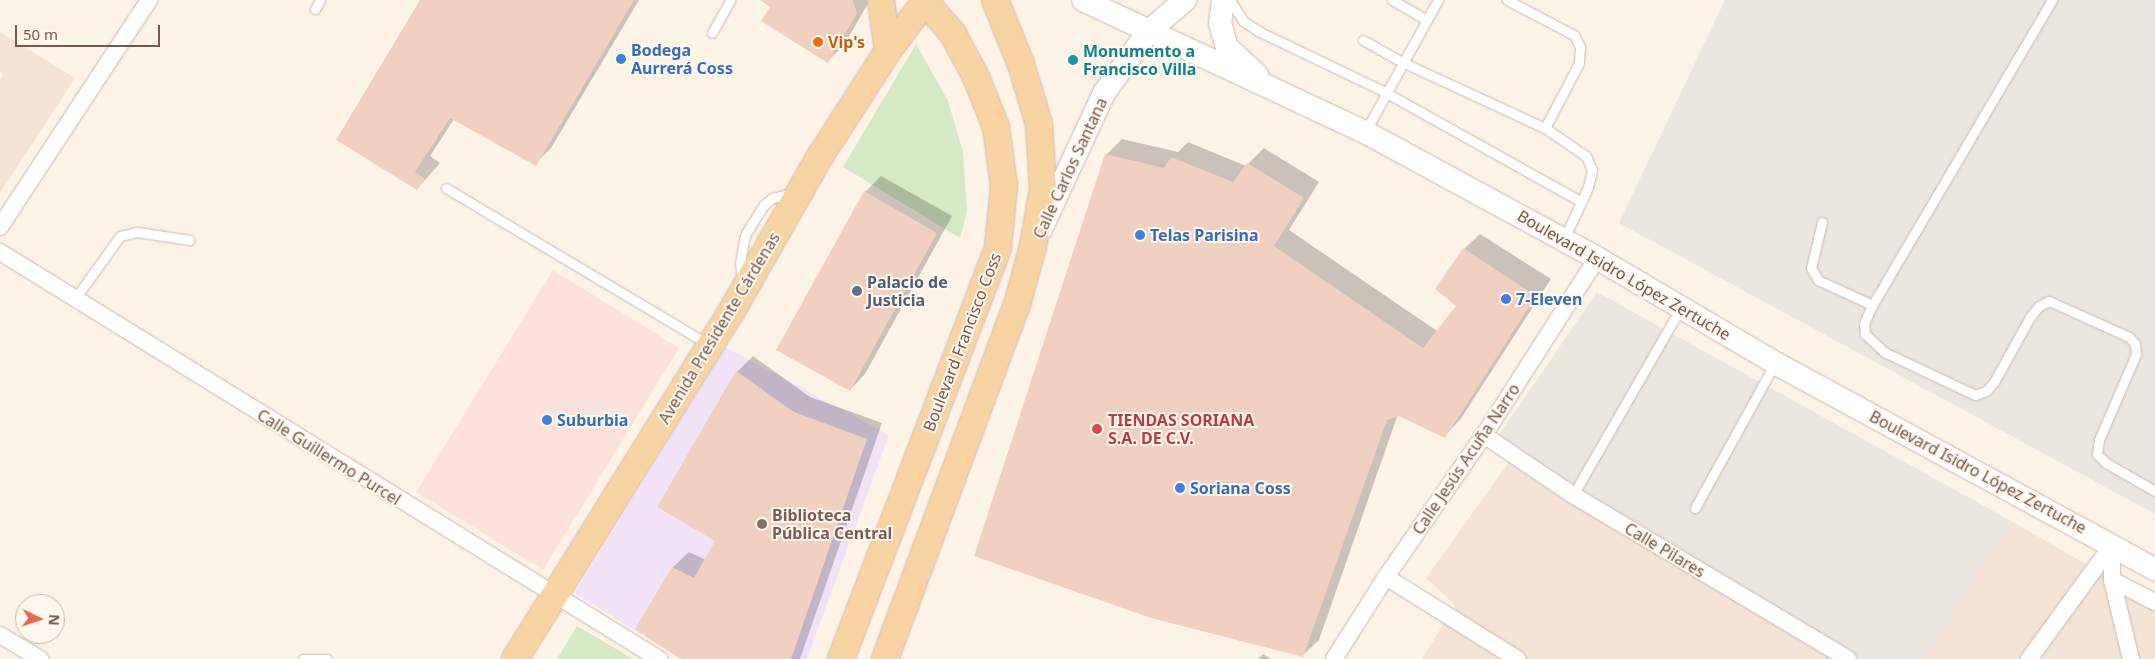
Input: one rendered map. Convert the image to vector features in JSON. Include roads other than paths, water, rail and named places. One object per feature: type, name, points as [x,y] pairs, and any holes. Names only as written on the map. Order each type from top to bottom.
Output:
[{"type":"main road","points":[[881,0],[888,51]]},
{"type":"main road","name":"Avenida Presidente Cárdenas","points":[[515,659],[711,345],[800,191],[888,51],[925,0]]},
{"type":"main road","name":"Boulevard Francisco Coss","points":[[841,659],[880,562],[945,384],[998,247],[1004,186],[996,127],[976,77],[953,34],[925,0]]},
{"type":"main road","name":"Boulevard Francisco Coss","points":[[884,659],[1016,306],[1033,246],[1043,189],[1039,124],[1021,64],[995,0]]},
{"type":"main road","name":"Boulevard Isidro López Zertuche","points":[[1083,0],[1365,132],[1564,239],[1775,363],[2155,569]]},
{"type":"main road","name":"Calle Carlos Santana","points":[[1033,246],[1104,93],[1148,32],[1185,0]]},
{"type":"main road","points":[[1224,0],[1220,23],[1227,47],[1269,86]]},
{"type":"main road","points":[[918,567],[914,543],[945,384]]},
{"type":"main road","points":[[880,562],[892,566],[899,576],[884,659]]},
{"type":"street","points":[[0,227],[149,0]]},
{"type":"street","name":"Calle Guillermo Purcel","points":[[0,252],[74,300],[659,659]]},
{"type":"street","name":"Calle Jesús Acuña Narro","points":[[1334,659],[1386,577],[1484,435],[1597,258]]},
{"type":"street","name":"Calle Pilares","points":[[1484,435],[1573,495],[1848,659]]},
{"type":"street","points":[[2112,545],[2112,580],[2130,659]]},
{"type":"street","points":[[2029,659],[2112,545]]},
{"type":"street","points":[[1386,577],[1517,659]]},
{"type":"street","points":[[2112,580],[2155,602]]},
{"type":"street","points":[[0,635],[40,659]]},
{"type":"lane","points":[[315,9],[320,0]]},
{"type":"lane","points":[[712,33],[730,0]]},
{"type":"lane","points":[[1230,0],[1243,21],[1260,32],[1385,92],[1580,201]]},
{"type":"lane","points":[[1392,0],[1427,20]]},
{"type":"lane","points":[[1365,132],[1385,92],[1438,0]]},
{"type":"lane","points":[[1507,0],[1574,35],[1580,47],[1579,63],[1545,128]]},
{"type":"lane","points":[[2052,0],[1872,305],[1864,324],[1865,334],[1874,344],[1975,395],[1986,391],[1994,382],[2030,317],[2038,306],[2049,301],[2129,337],[2135,344],[2136,354],[2098,440],[2098,454],[2106,463],[2155,491]]},
{"type":"lane","points":[[1363,40],[1402,62],[1545,128],[1586,156],[1592,170],[1588,187],[1564,239]]},
{"type":"lane","points":[[446,188],[711,345]]},
{"type":"lane","points":[[1822,222],[1811,268],[1818,280],[1872,305]]},
{"type":"lane","points":[[74,300],[120,236],[137,232],[189,240]]},
{"type":"lane","points":[[1573,495],[1681,307]]},
{"type":"lane","points":[[1695,508],[1775,363]]},
{"type":"lane","points":[[303,659],[327,659]]},
{"type":"place","name":"Vip's","points":[[818,42]]},
{"type":"place","name":"Bodega Aurrerá Coss","points":[[621,59]]},
{"type":"place","name":"Monumento a Francisco Villa","points":[[1073,60]]},
{"type":"place","name":"Telas Parisina","points":[[1140,235]]},
{"type":"place","name":"Palacio de Justicia","points":[[857,291]]},
{"type":"place","name":"7-Eleven","points":[[1506,299]]},
{"type":"place","name":"Suburbia","points":[[547,420]]},
{"type":"place","name":"TIENDAS SORIANA S.A. DE C.V.","points":[[1097,429]]},
{"type":"place","name":"Soriana Coss","points":[[1180,488]]},
{"type":"place","name":"Biblioteca Pública Central","points":[[762,524]]}]
